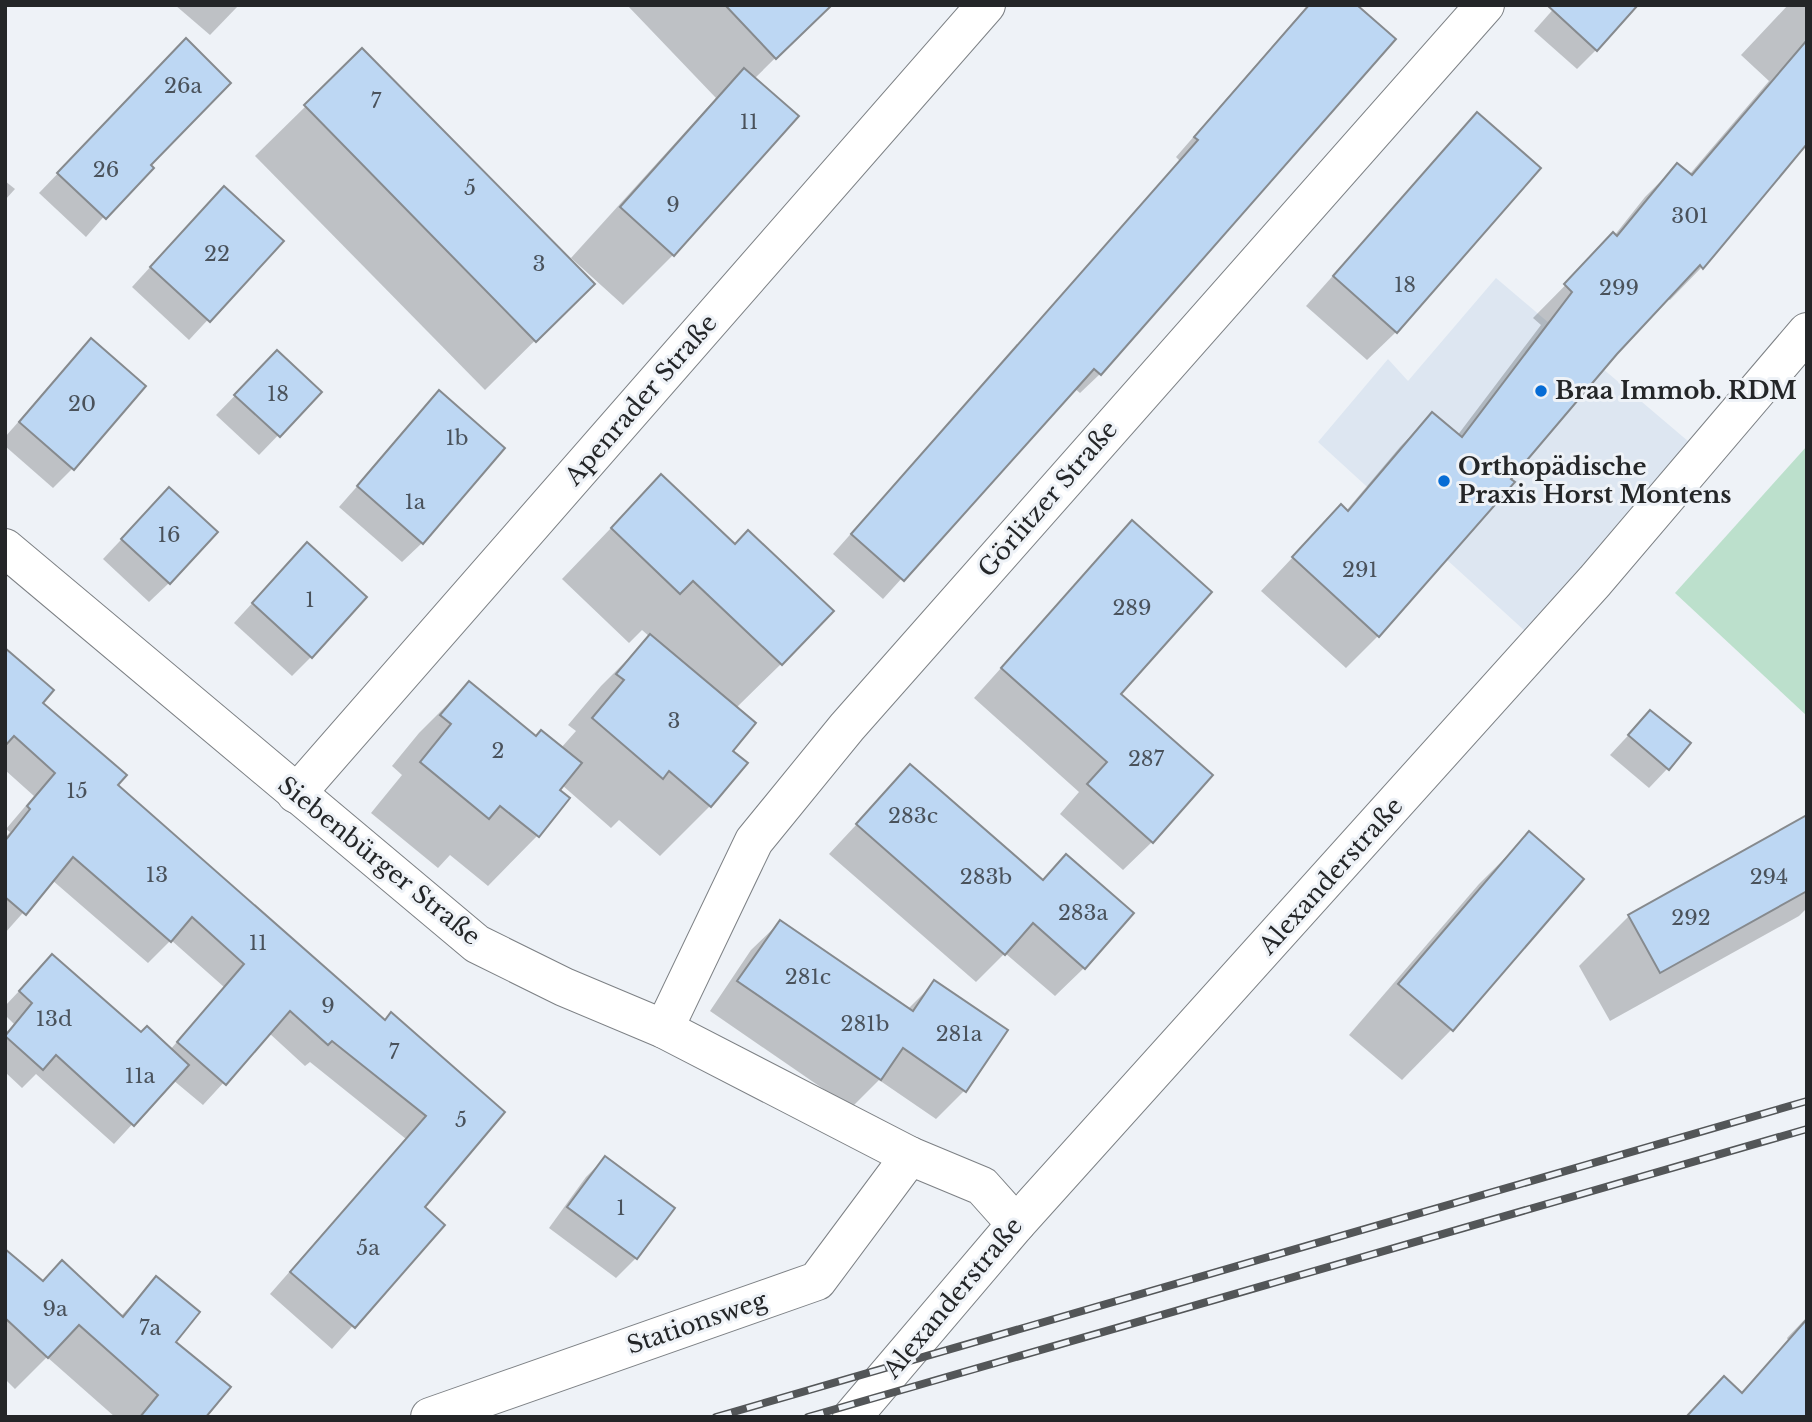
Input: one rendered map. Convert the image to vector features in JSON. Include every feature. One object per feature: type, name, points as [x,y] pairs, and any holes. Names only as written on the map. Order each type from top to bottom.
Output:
[{"type":"street","name":"Apenrader Straße","points":[[296,794],[986,5]]},
{"type":"street","name":"Görlitzer Straße","points":[[663,1029],[754,841],[847,727],[1485,5]]},
{"type":"street","name":"Alexanderstraße","points":[[852,1417],[1016,1224],[1587,590],[1807,332]]},
{"type":"street","name":"Siebenbürger Straße","points":[[5,548],[477,944],[663,1029],[910,1156],[982,1186],[1016,1224]]},
{"type":"street","name":"Stationsweg","points":[[430,1417],[817,1281],[910,1156]]},
{"type":"shaded area","points":[[1496,278],[1702,453],[1539,644],[1318,442],[1388,359],[1408,381]]},
{"type":"green space","points":[[1807,446],[1807,716],[1675,593]]},
{"type":"building","points":[[725,5],[832,5],[776,59]]},
{"type":"building","points":[[1309,5],[1357,5],[1396,39],[1101,375],[1094,369],[904,581],[851,534],[1198,140],[1194,137]]},
{"type":"building","points":[[1547,5],[1638,5],[1597,51]]},
{"type":"building","points":[[186,38],[231,83],[151,165],[154,168],[106,219],[57,173]]},
{"type":"building","points":[[1807,40],[1807,144],[1703,269],[1700,265],[1617,354],[1511,479],[1515,482],[1379,637],[1292,557],[1341,504],[1348,511],[1432,412],[1462,437],[1572,292],[1564,284],[1613,232],[1617,236],[1677,163],[1692,175]]},
{"type":"building","points":[[362,48],[595,284],[536,342],[304,105]]},
{"type":"building","points":[[744,68],[799,116],[674,256],[620,207]]},
{"type":"building","points":[[1477,112],[1541,168],[1397,333],[1333,276]]},
{"type":"building","points":[[224,186],[284,241],[210,322],[150,267]]},
{"type":"building","points":[[91,338],[146,386],[74,470],[19,422]]},
{"type":"building","points":[[277,350],[322,392],[280,437],[234,395]]},
{"type":"building","points":[[439,390],[505,448],[423,544],[357,486]]},
{"type":"building","points":[[661,474],[735,544],[748,530],[834,611],[782,665],[693,581],[680,594],[611,528]]},
{"type":"building","points":[[169,487],[218,532],[170,584],[121,539]]},
{"type":"building","points":[[1132,520],[1212,592],[1121,694],[1213,775],[1153,843],[1087,784],[1107,762],[1001,668]]},
{"type":"building","points":[[307,542],[367,597],[312,658],[252,603]]},
{"type":"building","points":[[650,634],[756,723],[733,751],[748,763],[711,807],[669,771],[663,779],[592,718],[624,680],[616,674]]},
{"type":"building","points":[[5,648],[54,690],[43,703],[127,775],[118,785],[385,1020],[391,1012],[505,1112],[425,1207],[445,1225],[355,1328],[290,1272],[426,1116],[332,1041],[328,1045],[290,1011],[226,1085],[177,1042],[244,964],[192,917],[171,942],[73,857],[26,915],[5,897],[5,841],[30,809],[27,806],[55,773],[14,736],[5,746]]},
{"type":"building","points":[[469,681],[536,736],[541,730],[582,763],[560,790],[570,798],[539,837],[500,806],[489,819],[420,762],[451,724],[440,715]]},
{"type":"building","points":[[1650,710],[1691,743],[1669,770],[1628,735]]},
{"type":"building","points":[[910,764],[1043,880],[1066,854],[1134,913],[1085,969],[1033,923],[1005,955],[856,824]]},
{"type":"building","points":[[1807,815],[1807,891],[1660,973],[1628,915]]},
{"type":"building","points":[[1529,831],[1584,879],[1453,1031],[1398,984]]},
{"type":"building","points":[[780,920],[913,1011],[934,980],[1008,1030],[966,1092],[903,1048],[881,1080],[737,981]]},
{"type":"building","points":[[52,954],[141,1032],[147,1026],[189,1065],[134,1126],[56,1055],[43,1070],[5,1036],[32,1003],[19,991]]},
{"type":"building","points":[[605,1156],[675,1208],[637,1259],[567,1207]]},
{"type":"building","points":[[5,1249],[43,1281],[62,1260],[123,1317],[156,1276],[200,1312],[176,1342],[231,1387],[206,1417],[140,1417],[158,1395],[79,1325],[48,1358],[5,1318]]},
{"type":"building","points":[[1807,1319],[1807,1417],[1686,1417],[1724,1376],[1742,1393]]},
{"type":"railway","points":[[716,1417],[1807,1101]]},
{"type":"railway","points":[[808,1417],[1807,1129]]},
{"type":"place","name":"Braa Immob. RDM","points":[[1541,391]]},
{"type":"place","name":"Orthopädische Praxis Horst Montens","points":[[1444,481]]}]
